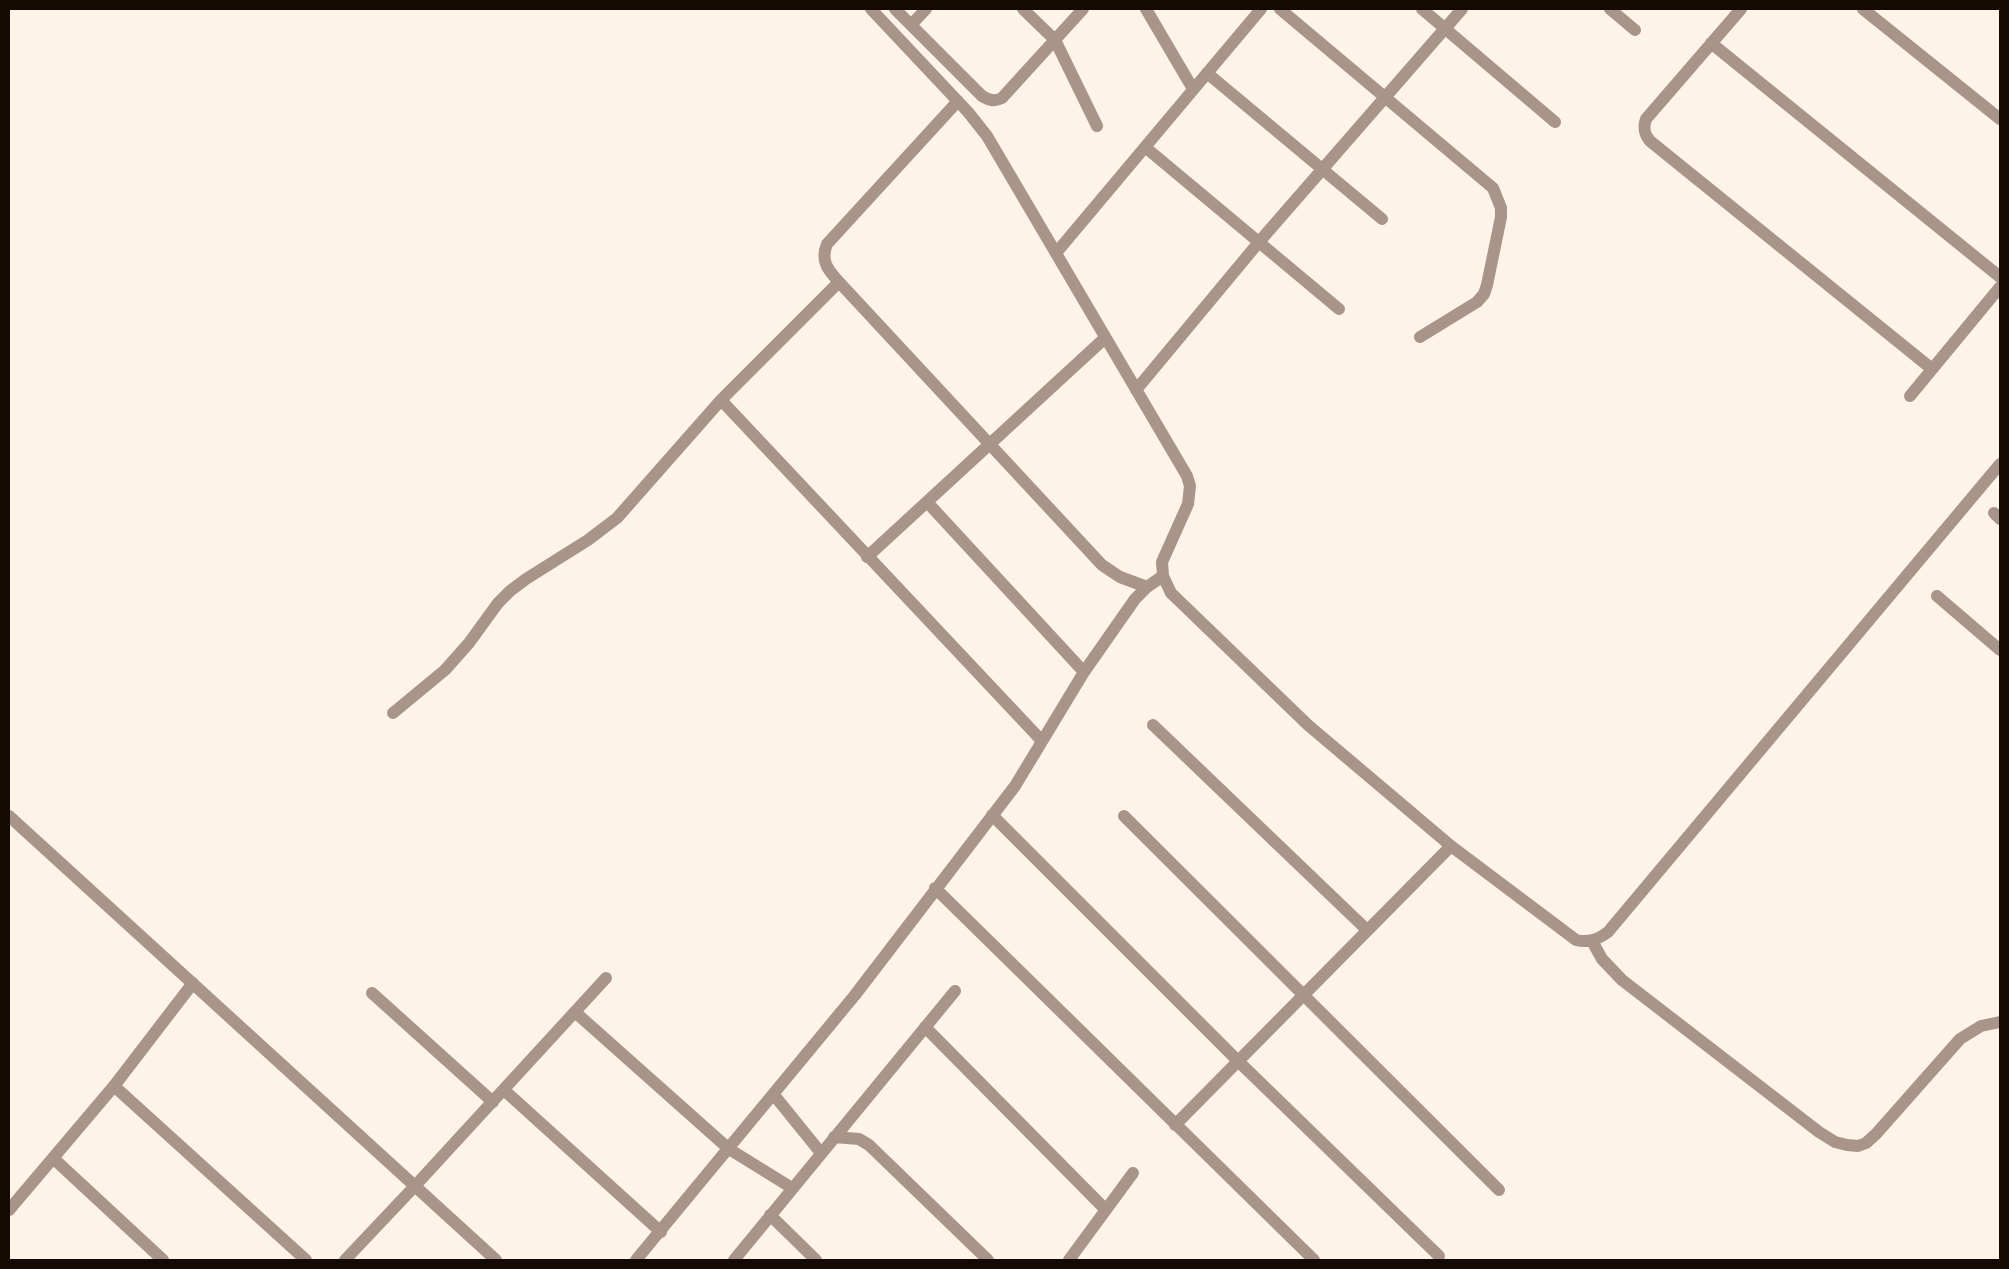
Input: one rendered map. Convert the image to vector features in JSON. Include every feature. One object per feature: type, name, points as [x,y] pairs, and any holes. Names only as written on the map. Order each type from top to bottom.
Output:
[{"type":"street","points":[[871,9],[958,101],[987,136],[1186,476],[1190,486],[1188,504],[1162,562],[1163,576],[1171,593],[1308,725],[1451,846],[1576,940],[1592,941],[1608,932],[2000,464]]},
{"type":"street","points":[[895,9],[982,96],[996,101],[1002,98],[1083,9]]},
{"type":"street","points":[[911,25],[926,9]]},
{"type":"street","points":[[1023,9],[1054,40],[1097,126]]},
{"type":"street","points":[[1146,9],[1193,89]]},
{"type":"street","points":[[1056,253],[1261,9]]},
{"type":"street","points":[[1280,9],[1493,188],[1501,208],[1501,217],[1484,294],[1476,302],[1420,337]]},
{"type":"street","points":[[1422,9],[1555,122]]},
{"type":"street","points":[[1136,390],[1259,242],[1462,9]]},
{"type":"street","points":[[1610,9],[1636,30]]},
{"type":"street","points":[[1741,9],[1646,119],[1644,130],[1646,136],[1932,369]]},
{"type":"street","points":[[1863,9],[2000,119]]},
{"type":"street","points":[[1712,43],[2000,278]]},
{"type":"street","points":[[1207,73],[1382,219]]},
{"type":"street","points":[[958,101],[827,244],[824,260],[828,270],[1102,565],[1120,578],[1147,587]]},
{"type":"street","points":[[1145,147],[1339,309]]},
{"type":"street","points":[[394,713],[445,670],[469,643],[498,603],[510,591],[588,540],[617,518],[721,400],[839,282]]},
{"type":"street","points":[[1910,396],[2000,287]]},
{"type":"street","points":[[867,557],[1105,338]]},
{"type":"street","points":[[721,400],[1042,741]]},
{"type":"street","points":[[927,502],[1084,672]]},
{"type":"street","points":[[636,1260],[855,995],[935,888],[1015,786],[1084,672],[1135,599],[1147,587],[1163,576]]},
{"type":"street","points":[[1937,596],[2000,650]]},
{"type":"street","points":[[1153,725],[1367,930]]},
{"type":"street","points":[[992,815],[1238,1060],[1439,1256]]},
{"type":"street","points":[[9,816],[496,1260]]},
{"type":"street","points":[[1124,816],[1499,1190]]},
{"type":"street","points":[[1175,1125],[1451,846]]},
{"type":"street","points":[[935,888],[1314,1260]]},
{"type":"street","points":[[1592,941],[1602,959],[1622,980],[1819,1132],[1835,1142],[1847,1145],[1858,1146],[1876,1134],[1960,1039],[1981,1026],[2000,1022]]},
{"type":"street","points":[[345,1260],[606,978]]},
{"type":"street","points":[[9,1210],[114,1086],[193,983]]},
{"type":"street","points":[[734,1260],[821,1152],[955,992]]},
{"type":"street","points":[[372,993],[493,1102]]},
{"type":"street","points":[[575,1012],[729,1149],[792,1188]]},
{"type":"street","points":[[925,1027],[1106,1210]]},
{"type":"street","points":[[114,1086],[306,1260]]},
{"type":"street","points":[[504,1090],[661,1232]]},
{"type":"street","points":[[774,1095],[821,1152]]},
{"type":"street","points":[[834,1137],[859,1139],[869,1145],[988,1260]]},
{"type":"street","points":[[53,1158],[163,1260]]},
{"type":"street","points":[[1069,1260],[1133,1173]]},
{"type":"street","points":[[770,1214],[816,1260]]}]
